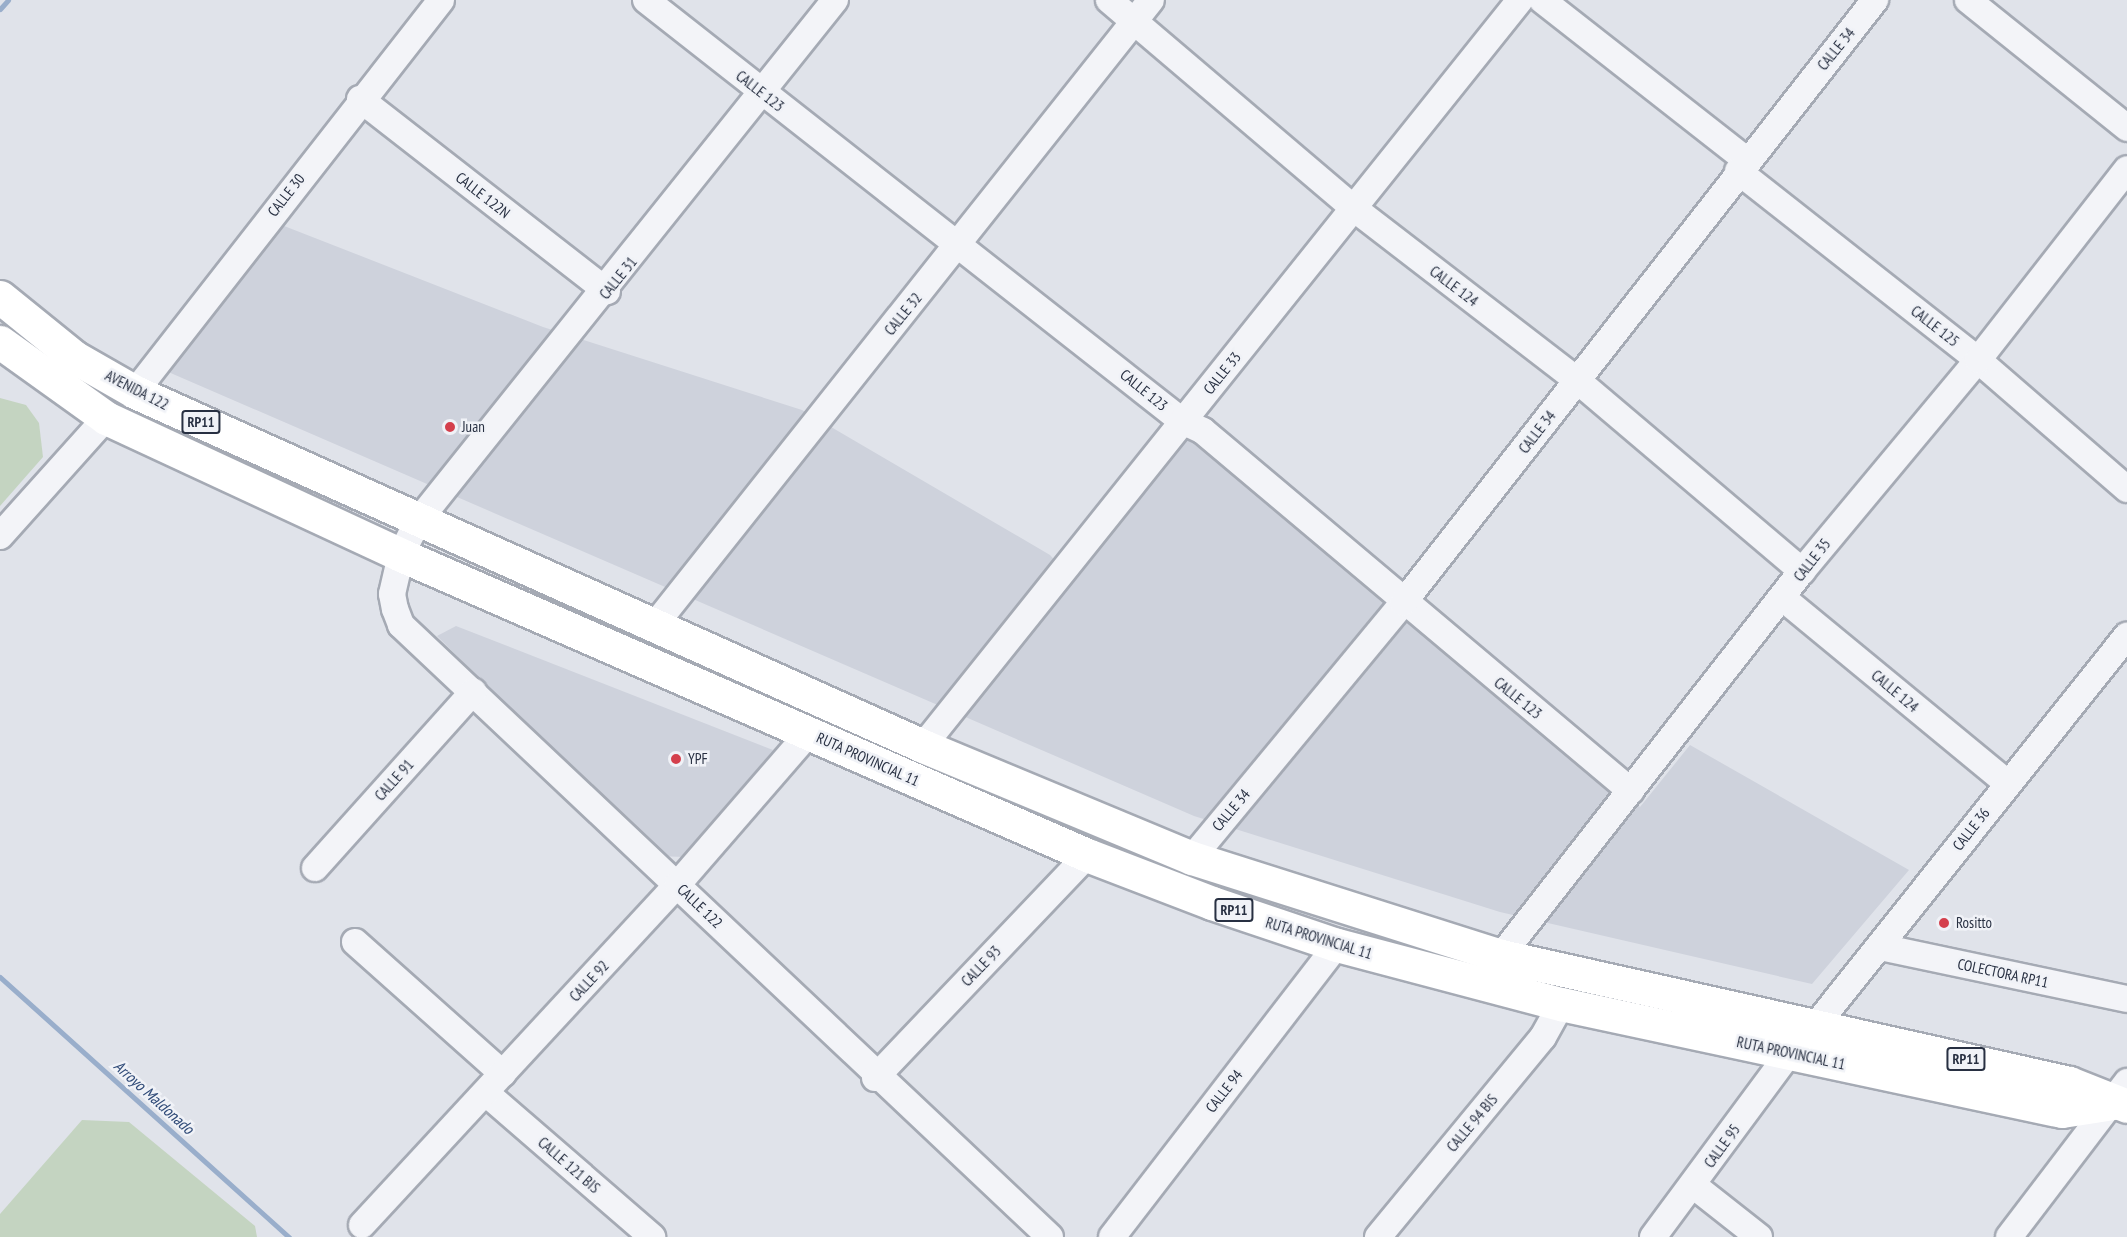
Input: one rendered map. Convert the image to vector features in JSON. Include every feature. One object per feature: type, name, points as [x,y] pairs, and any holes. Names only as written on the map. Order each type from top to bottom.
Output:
[{"type":"main road","name":"AVENIDA 122","points":[[0,297],[74,357],[135,392],[418,521]]},
{"type":"main road","name":"RP11","points":[[0,342],[106,418],[401,555]]},
{"type":"main road","name":"RP11","points":[[418,521],[923,746],[1192,858],[1502,956],[1817,1024],[2122,1097]]},
{"type":"main road","name":"RUTA PROVINCIAL 11","points":[[401,555],[1088,855],[1337,945],[1561,1004],[2062,1111],[2122,1097]]},
{"type":"street","name":"CALLE 30","points":[[135,392],[360,99],[441,0]]},
{"type":"street","name":"CALLE 123","points":[[646,0],[763,95],[960,243],[1182,421],[1203,431],[1403,603],[1631,791]]},
{"type":"street","name":"CALLE 31","points":[[401,555],[418,521],[607,291],[763,95],[835,0]]},
{"type":"street","name":"CALLE 124","points":[[1108,0],[1356,210],[1578,381],[1802,571]]},
{"type":"street","name":"CALLE 32","points":[[654,626],[1151,0]]},
{"type":"street","name":"CALLE 33","points":[[923,746],[1182,421],[1356,210],[1520,0]]},
{"type":"street","name":"CALLE 125","points":[[1542,0],[1978,360],[2127,489]]},
{"type":"street","name":"CALLE 34","points":[[1192,858],[1403,603],[1578,381],[1742,166],[1875,0]]},
{"type":"street","points":[[1968,0],[2127,128]]},
{"type":"street","name":"CALLE 122N","points":[[360,99],[607,291]]},
{"type":"street","name":"CALLE 35","points":[[1502,956],[1784,599],[1802,571],[1978,360],[2127,169]]},
{"type":"street","points":[[0,536],[106,418]]},
{"type":"street","name":"CALLE 122","points":[[401,555],[392,594],[401,625],[678,885],[875,1078],[1050,1237]]},
{"type":"street","name":"CALLE 124","points":[[1784,599],[2007,783]]},
{"type":"street","name":"CALLE 36","points":[[1817,1024],[1880,947],[2007,783],[2127,636]]},
{"type":"street","name":"CALLE 91","points":[[315,868],[473,692]]},
{"type":"street","name":"CALLE 92","points":[[362,1225],[678,885],[809,733]]},
{"type":"street","name":"CALLE 93","points":[[875,1078],[1088,855]]},
{"type":"street","points":[[355,942],[503,1074]]},
{"type":"street","name":"CALLE 94","points":[[1112,1237],[1337,945]]},
{"type":"street","name":"COLECTORA RP11","points":[[1880,947],[2127,999]]},
{"type":"street","name":"CALLE 94 BIS","points":[[1378,1237],[1543,1037],[1561,1004]]},
{"type":"street","name":"CALLE 95","points":[[1653,1237],[1788,1053]]},
{"type":"street","name":"CALLE 121 BIS","points":[[486,1093],[652,1237]]},
{"type":"street","points":[[2009,1237],[2122,1097]]},
{"type":"street","points":[[1693,1185],[1759,1237]]},
{"type":"shaded area","points":[[279,224],[543,327],[802,410],[1050,555],[1073,581],[1188,439],[1640,807],[1690,745],[1909,870],[1812,984],[1500,912],[1194,816],[166,371]]},
{"type":"shaded area","points":[[456,626],[773,750],[686,857],[656,856],[437,636]]},
{"type":"green space","points":[[0,398],[26,405],[39,423],[43,457],[0,506]]},
{"type":"green space","points":[[82,1120],[129,1122],[255,1226],[257,1237],[0,1237],[0,1214]]},
{"type":"waterway","name":"Arroyo Maldonado","points":[[0,9],[8,0]]},
{"type":"waterway","name":"Arroyo Maldonado","points":[[0,977],[289,1237]]},
{"type":"place","name":"Juan","points":[[450,427]]},
{"type":"place","name":"YPF","points":[[676,759]]},
{"type":"place","name":"Rositto","points":[[1944,923]]}]
